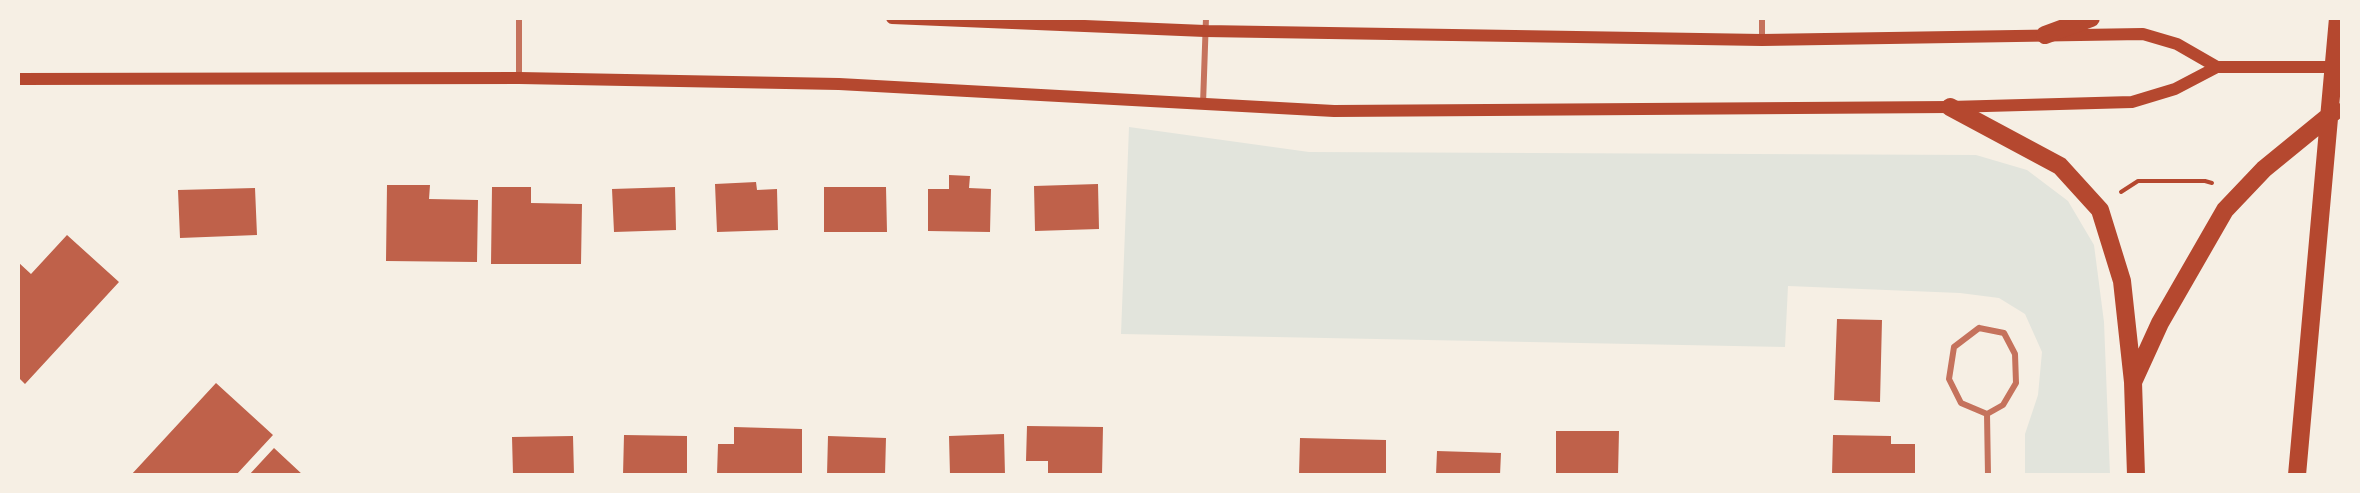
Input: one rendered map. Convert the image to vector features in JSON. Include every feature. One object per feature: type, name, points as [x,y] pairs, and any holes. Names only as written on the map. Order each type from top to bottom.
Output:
[{"type":"highway","points":[[2045,35],[2091,18]]},
{"type":"highway","points":[[2333,18],[2342,27]]},
{"type":"highway","points":[[2297,475],[2338,18]]},
{"type":"highway","points":[[2133,382],[2160,323],[2225,210],[2264,169],[2342,105]]},
{"type":"highway","points":[[1950,107],[2060,166],[2100,210],[2122,281],[2133,382],[2136,475]]},
{"type":"main road","points":[[892,18],[1206,24],[1762,40],[2143,34],[2177,44],[2217,67]]},
{"type":"main road","points":[[18,79],[519,78],[839,84],[1334,111],[1950,107],[2132,102],[2175,89],[2217,67],[2342,68]]},
{"type":"street","points":[[519,18],[519,78]]},
{"type":"street","points":[[1762,18],[1762,40]]},
{"type":"street","points":[[1203,105],[1206,24]]},
{"type":"street","points":[[1980,328],[2004,333],[2014,354],[2016,382],[2003,405],[1987,414],[1961,403],[1949,380],[1954,347],[1980,328]]},
{"type":"street","points":[[1987,414],[1988,475]]},
{"type":"path","points":[[2114,198],[2138,181],[2205,181],[2220,186]]},
{"type":"shaded area","points":[[1129,127],[1309,152],[1976,155],[2027,170],[2068,201],[2094,245],[2104,322],[2110,475],[2025,475],[2025,434],[2038,395],[2042,352],[2025,314],[1999,298],[1960,293],[1788,286],[1785,347],[1121,334]]},
{"type":"building","points":[[949,175],[970,176],[969,188],[991,189],[990,232],[928,231],[928,189],[949,189]]},
{"type":"building","points":[[756,182],[757,190],[777,189],[778,230],[717,232],[715,184]]},
{"type":"building","points":[[1098,184],[1099,229],[1035,231],[1034,186]]},
{"type":"building","points":[[387,185],[430,185],[429,199],[478,200],[477,262],[386,261]]},
{"type":"building","points":[[492,187],[531,187],[531,203],[582,204],[581,264],[491,264]]},
{"type":"building","points":[[675,187],[676,230],[614,232],[612,189]]},
{"type":"building","points":[[824,187],[886,187],[887,232],[824,232]]},
{"type":"building","points":[[255,188],[257,235],[180,238],[178,190]]},
{"type":"building","points":[[67,235],[119,282],[25,384],[18,377],[18,262],[31,274]]},
{"type":"building","points":[[1837,319],[1882,320],[1880,402],[1834,400]]},
{"type":"building","points":[[216,383],[273,435],[236,475],[131,475]]},
{"type":"building","points":[[1027,426],[1103,427],[1102,475],[1048,475],[1048,461],[1026,461]]},
{"type":"building","points":[[734,427],[802,429],[802,475],[717,475],[718,444],[734,444]]},
{"type":"building","points":[[1556,431],[1619,431],[1618,475],[1556,475]]},
{"type":"building","points":[[1004,434],[1005,475],[950,475],[949,436]]},
{"type":"building","points":[[624,435],[687,436],[687,475],[623,475]]},
{"type":"building","points":[[1833,435],[1891,436],[1891,444],[1915,444],[1915,475],[1832,475]]},
{"type":"building","points":[[573,436],[574,475],[513,475],[512,437]]},
{"type":"building","points":[[828,436],[886,438],[885,475],[827,475]]},
{"type":"building","points":[[1300,438],[1386,440],[1386,475],[1299,475]]},
{"type":"building","points":[[274,448],[303,475],[249,475]]},
{"type":"building","points":[[1437,451],[1501,453],[1500,475],[1436,475]]}]
